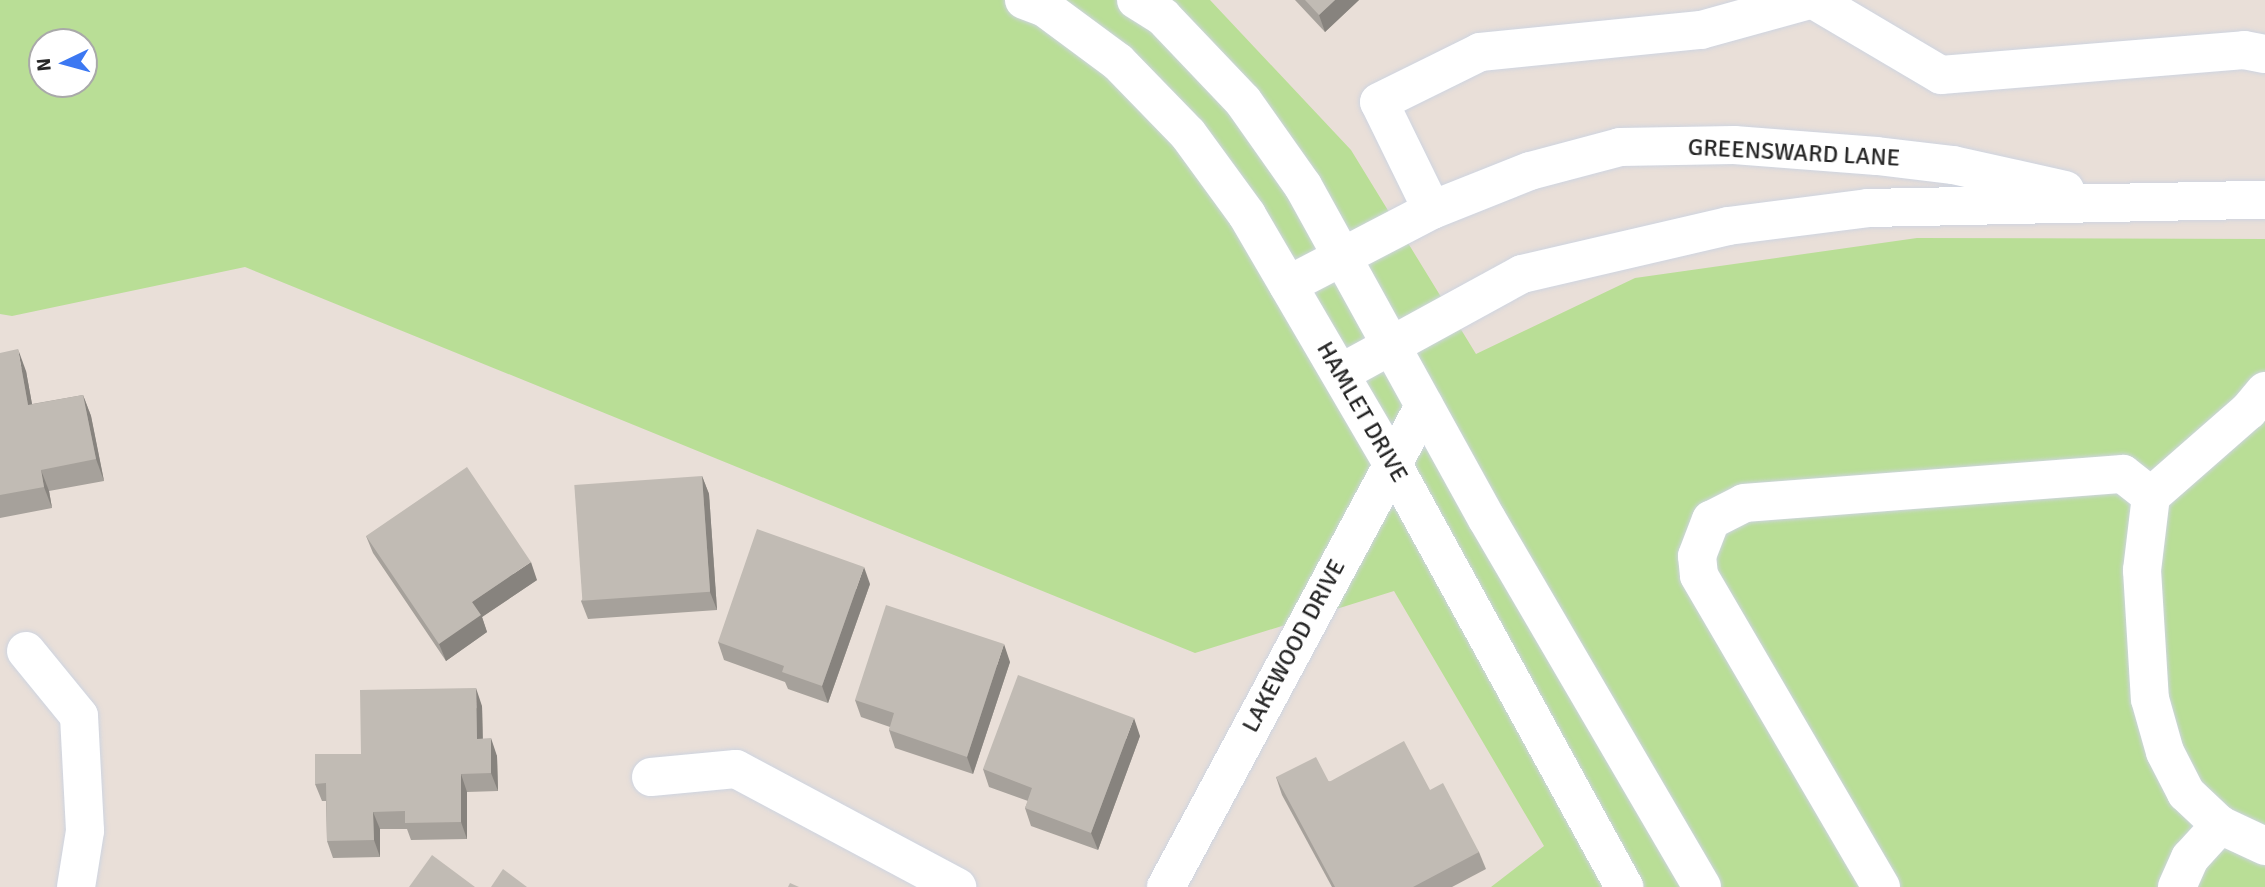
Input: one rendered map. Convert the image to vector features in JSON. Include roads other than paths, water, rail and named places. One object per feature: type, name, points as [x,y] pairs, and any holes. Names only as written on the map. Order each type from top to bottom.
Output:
[{"type":"street","name":"HAMLET DRIVE","points":[[1024,0],[1045,9],[1118,62],[1188,134],[1247,215],[1391,461],[1624,887]]},
{"type":"street","points":[[1136,0],[1163,17],[1243,101],[1303,186],[1394,347],[1424,406],[1702,887]]},
{"type":"street","points":[[1432,210],[1379,102],[1480,52],[1701,30],[1812,0],[1941,75],[2244,50],[2265,54]]},
{"type":"street","name":"GREENSWARD LANE","points":[[1288,285],[1341,254],[1432,210],[1530,171],[1620,147],[1734,145],[1953,165],[2115,201]]},
{"type":"street","name":"GREENSWARD LANE","points":[[1341,373],[1394,347],[1522,274],[1631,245],[1728,226],[1868,208],[2265,200]]},
{"type":"street","points":[[2263,396],[2151,496],[2142,570],[2150,699],[2165,752],[2186,793],[2220,825],[2265,846]]},
{"type":"street","name":"LAKEWOOD DRIVE","points":[[1166,887],[1391,461],[1424,406]]},
{"type":"street","points":[[1881,887],[1699,575],[1697,556],[1711,520],[1744,503],[2123,474],[2151,496]]},
{"type":"street","points":[[26,651],[79,716],[85,831],[76,887]]},
{"type":"street","points":[[651,777],[736,769],[957,887]]},
{"type":"street","points":[[2177,887],[2190,859],[2220,825]]}]
